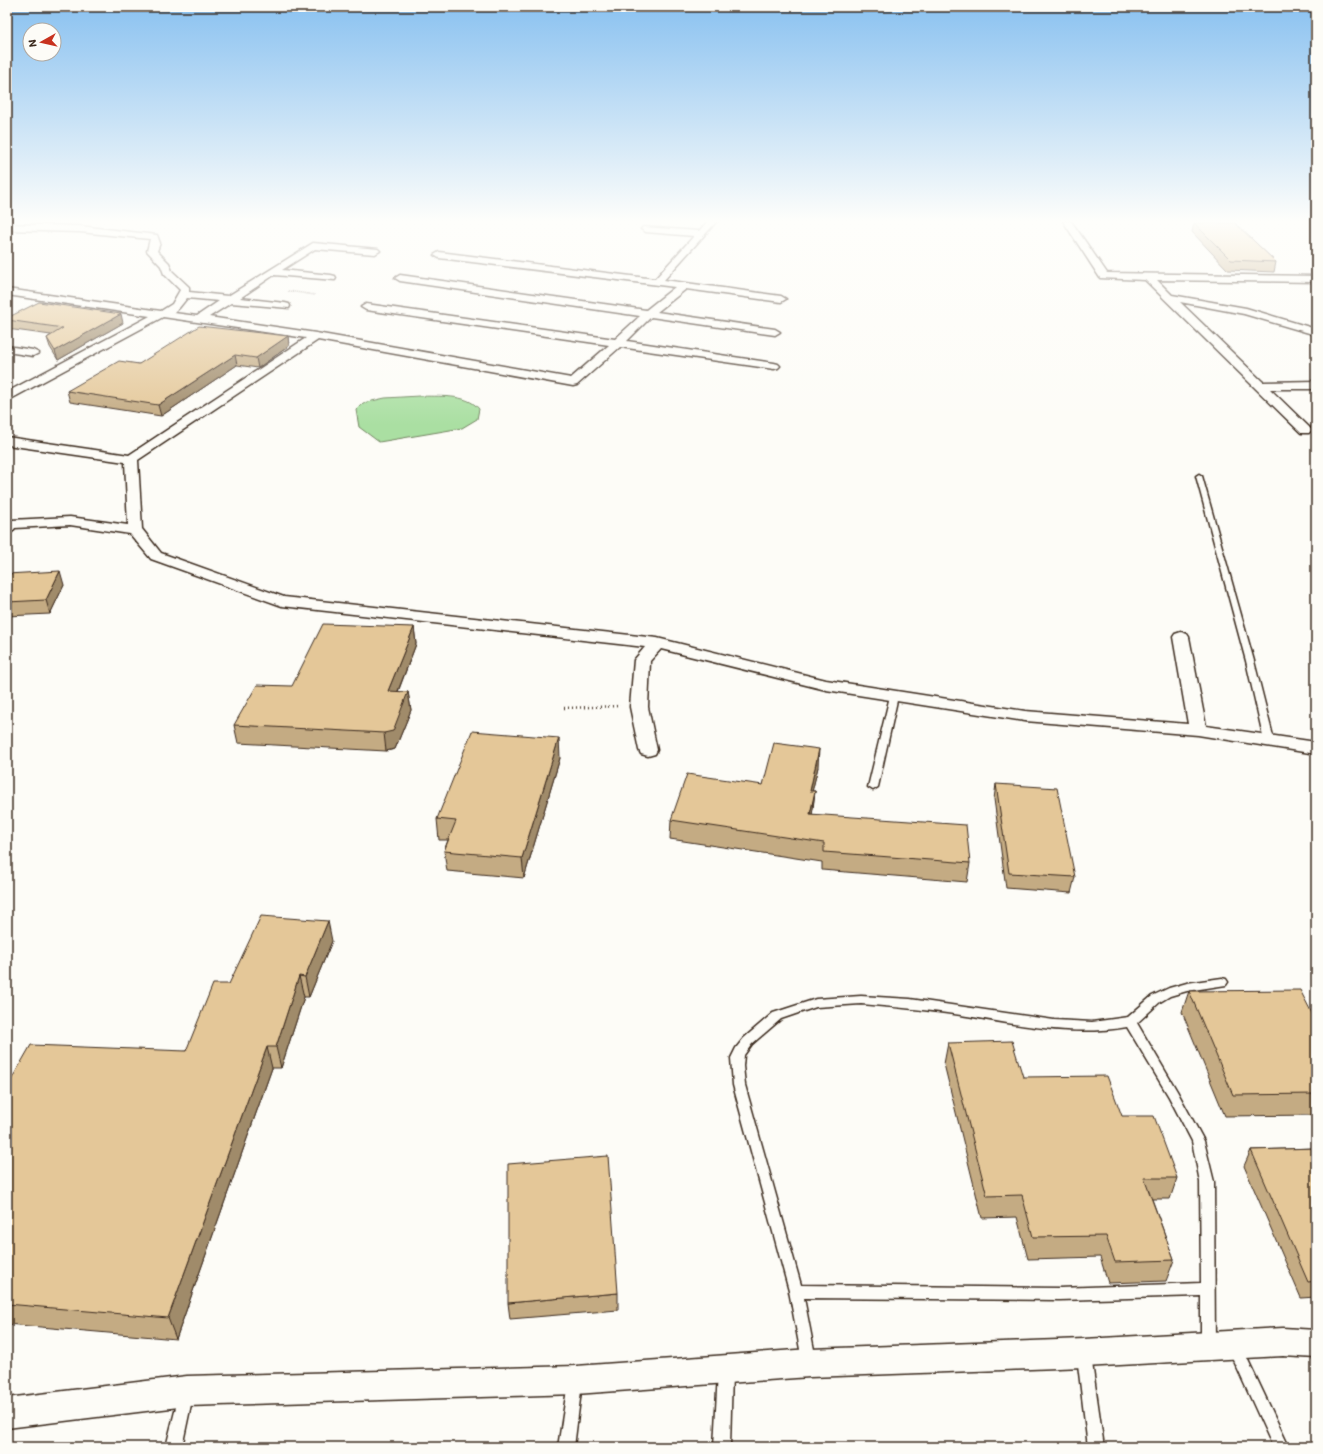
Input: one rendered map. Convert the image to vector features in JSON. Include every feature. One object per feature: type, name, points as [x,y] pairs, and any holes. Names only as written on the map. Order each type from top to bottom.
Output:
[{"type":"street","points":[[7,398],[159,315],[172,311],[185,289]]},
{"type":"street","points":[[199,319],[247,289]]},
{"type":"street","points":[[477,289],[775,332]]},
{"type":"street","points":[[7,292],[159,315],[199,319],[316,336],[573,382],[618,343],[649,313],[679,289]]},
{"type":"street","points":[[705,289],[781,299]]},
{"type":"street","points":[[1159,289],[1305,430]]},
{"type":"street","points":[[183,294],[285,306]]},
{"type":"street","points":[[1167,297],[1246,311],[1316,332]]},
{"type":"street","points":[[7,302],[109,317]]},
{"type":"street","points":[[366,307],[774,366]]},
{"type":"street","points":[[7,441],[131,459],[316,336]]},
{"type":"street","points":[[7,349],[34,353]]},
{"type":"street","points":[[1260,386],[1316,385]]},
{"type":"street","points":[[131,459],[136,530],[156,556],[282,601],[657,643],[826,685],[894,696],[1025,716],[1198,730],[1316,748]]},
{"type":"street","points":[[7,529],[11,524],[70,520],[136,530]]},
{"type":"street","points":[[1181,637],[1198,730]]},
{"type":"street","points":[[648,750],[639,706],[642,660],[657,643]]},
{"type":"street","points":[[7,1413],[187,1391],[576,1380],[810,1363],[1084,1353],[1283,1342],[1316,1344]]},
{"type":"lane","points":[[1199,476],[1250,661],[1269,740]]},
{"type":"lane","points":[[873,787],[894,696]]},
{"type":"lane","points":[[810,1363],[796,1291],[739,1085],[737,1056],[754,1032],[775,1016],[811,1004],[848,1000],[890,1001],[1040,1024],[1090,1026],[1130,1022],[1153,999],[1166,993],[1222,982]]},
{"type":"lane","points":[[1130,1022],[1173,1094],[1198,1141],[1207,1182],[1208,1289],[1221,1345],[1281,1447]]},
{"type":"lane","points":[[796,1291],[1043,1294],[1208,1289]]},
{"type":"lane","points":[[1084,1353],[1096,1447]]},
{"type":"lane","points":[[722,1447],[725,1370]]},
{"type":"lane","points":[[566,1447],[576,1380]]},
{"type":"lane","points":[[174,1447],[187,1391]]},
{"type":"path","points":[[564,708],[639,706]]},
{"type":"green space","points":[[443,396],[467,400],[479,409],[477,419],[462,428],[379,442],[359,427],[356,410],[363,403],[385,398]]},
{"type":"building","points":[[39,302],[121,314],[55,351],[47,338],[63,328],[7,320],[7,318]]},
{"type":"building","points":[[199,326],[288,336],[256,358],[235,355],[158,405],[67,391],[119,361],[139,364]]},
{"type":"building","points":[[60,571],[46,600],[7,602],[7,574]]},
{"type":"building","points":[[323,624],[414,627],[388,691],[408,692],[393,731],[384,733],[234,725],[257,685],[292,686]]},
{"type":"building","points":[[472,731],[559,738],[522,858],[444,851],[456,821],[437,819]]},
{"type":"building","points":[[774,743],[819,749],[810,791],[815,791],[810,814],[966,825],[970,863],[824,852],[824,843],[671,820],[687,774],[763,785]]},
{"type":"building","points":[[996,784],[1057,788],[1075,877],[1009,873]]},
{"type":"building","points":[[261,916],[328,921],[305,977],[299,976],[276,1047],[267,1047],[168,1318],[7,1304],[7,1087],[31,1045],[186,1051],[213,984],[229,984]]},
{"type":"building","points":[[1300,990],[1316,1021],[1316,1094],[1233,1095],[1189,991]]},
{"type":"building","points":[[1012,1041],[1023,1077],[1107,1076],[1122,1116],[1154,1116],[1177,1178],[1144,1178],[1174,1260],[1115,1262],[1106,1236],[1033,1237],[1022,1195],[987,1196],[948,1043]]},
{"type":"building","points":[[1316,1148],[1316,1281],[1308,1282],[1251,1150]]},
{"type":"building","points":[[608,1156],[618,1293],[508,1303],[508,1164]]}]
